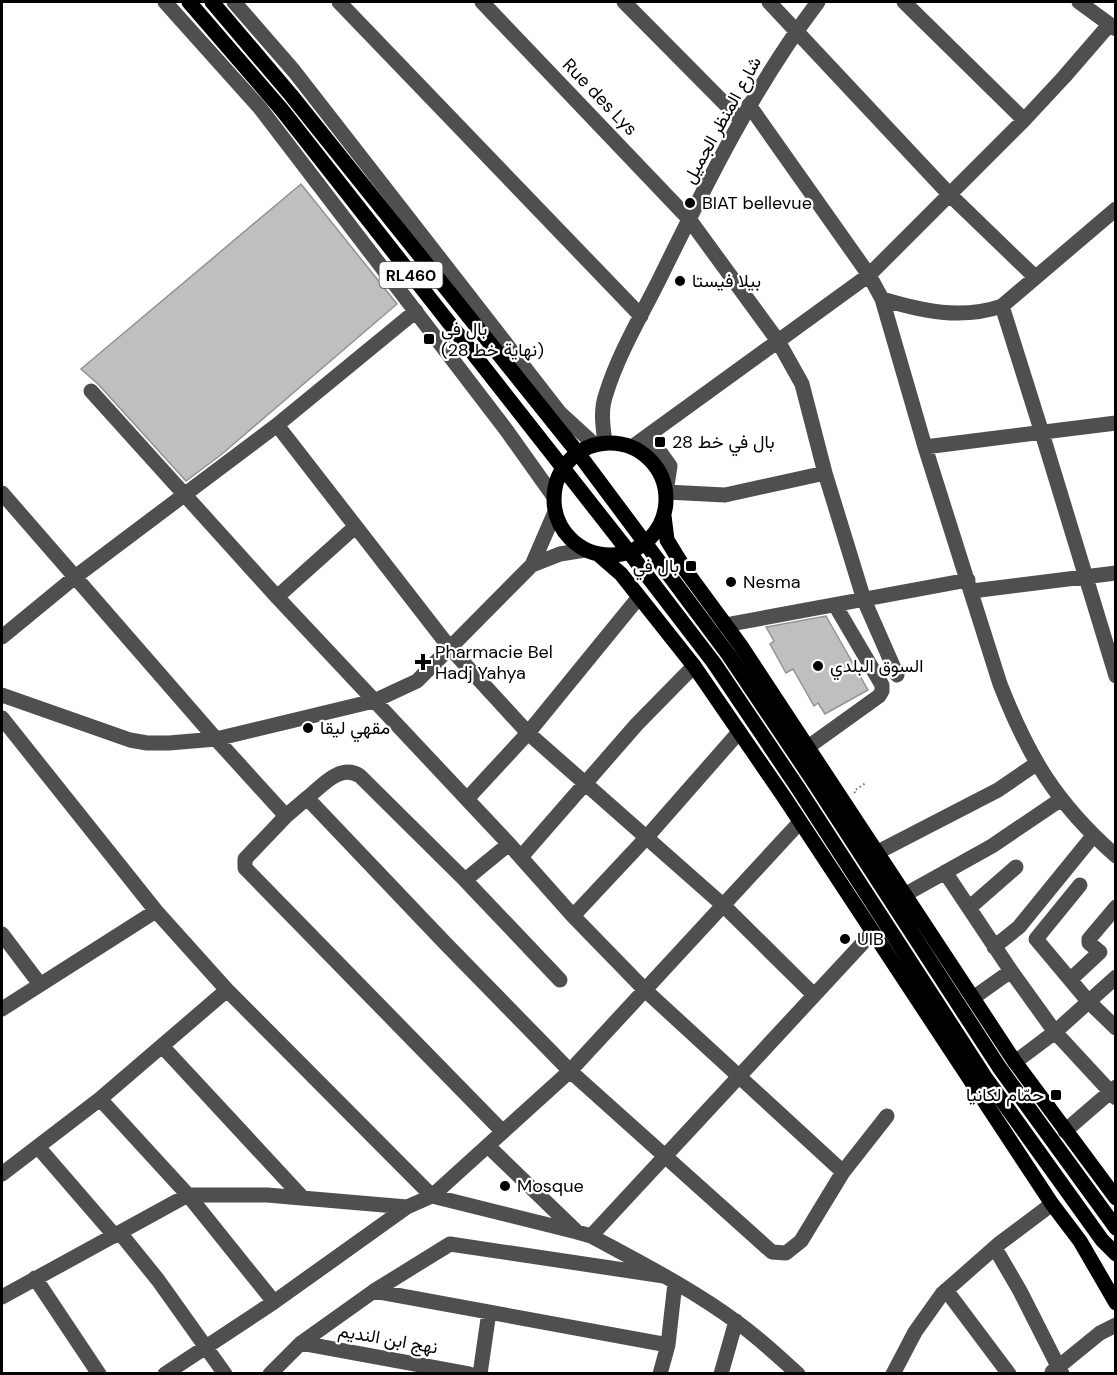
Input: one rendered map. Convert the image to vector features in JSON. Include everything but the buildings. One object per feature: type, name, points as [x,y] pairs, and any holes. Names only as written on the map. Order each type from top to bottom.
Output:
[{"type":"main road","name":"RL460","points":[[189,2],[275,102],[629,552]]},
{"type":"main road","name":"RL460","points":[[212,2],[270,68],[578,453],[645,543]]},
{"type":"main road","points":[[1113,1187],[1065,1131],[1015,1062],[808,747],[669,546],[665,533],[664,516],[666,492],[660,473],[648,458],[632,447],[600,444],[578,453],[563,468],[556,482],[554,505],[561,528],[572,540],[621,574],[694,666],[800,822],[1052,1204],[1080,1241],[1116,1303]]},
{"type":"main road","points":[[592,552],[614,555],[629,552],[645,543],[657,531],[664,516]]},
{"type":"main road","points":[[645,543],[728,654],[999,1067],[1116,1228]]},
{"type":"main road","points":[[629,552],[714,663],[798,788],[985,1077],[1102,1240],[1116,1254]]},
{"type":"main road","points":[[893,934],[931,1021]]},
{"type":"street","points":[[165,2],[260,108],[507,431],[554,505],[532,565]]},
{"type":"street","points":[[234,2],[294,71],[560,413],[600,444]]},
{"type":"street","points":[[339,2],[641,316]]},
{"type":"street","name":"Rue des Lys","points":[[482,2],[689,219],[778,340],[802,384],[825,473],[864,600],[897,675]]},
{"type":"street","points":[[624,2],[741,120]]},
{"type":"street","points":[[769,2],[949,194],[1035,277]]},
{"type":"street","name":"شارع المنظر الجميل","points":[[600,444],[606,393],[623,352],[749,105],[797,30],[819,2]]},
{"type":"street","points":[[904,2],[1023,120]]},
{"type":"street","points":[[632,447],[868,275],[1112,27],[1079,2]]},
{"type":"street","points":[[749,105],[868,275],[882,299],[925,447],[1000,684],[1013,717],[1036,764],[1060,800],[1093,836],[1116,856]]},
{"type":"street","points":[[882,299],[909,307],[952,314],[986,312],[1002,306],[1116,209]]},
{"type":"street","points":[[1002,306],[1116,676]]},
{"type":"street","points":[[2,637],[75,577],[277,425],[416,311]]},
{"type":"street","points":[[91,391],[277,597],[509,844],[573,916],[645,990],[843,1172]]},
{"type":"street","points":[[925,447],[1116,423]]},
{"type":"street","points":[[277,425],[450,648],[528,733],[724,906],[814,995]]},
{"type":"street","points":[[666,492],[725,495],[825,473]]},
{"type":"street","points":[[2,493],[286,816]]},
{"type":"street","points":[[277,597],[355,527]]},
{"type":"street","points":[[2,695],[130,740],[147,743],[216,738],[374,701],[417,681],[532,565],[560,554],[592,552]]},
{"type":"street","points":[[725,625],[864,600],[970,586],[1116,573]]},
{"type":"street","points":[[467,799],[528,733],[639,597]]},
{"type":"street","points":[[808,747],[879,696],[882,691],[882,685],[835,605]]},
{"type":"street","points":[[521,857],[636,724],[694,666]]},
{"type":"street","points":[[2,718],[156,911],[227,990],[432,1196],[584,1234],[670,1279],[736,1321],[798,1374]]},
{"type":"street","points":[[573,916],[740,732]]},
{"type":"street","points":[[878,852],[998,790],[1036,764]]},
{"type":"street","points":[[503,1132],[245,868],[245,859],[286,816],[307,798],[340,773],[355,772],[399,813],[560,980]]},
{"type":"street","points":[[307,798],[570,1071],[772,1252],[786,1253],[801,1241],[843,1172],[887,1116]]},
{"type":"street","points":[[906,894],[1011,834],[1060,800]]},
{"type":"street","points":[[165,1374],[274,1302],[407,1207],[432,1196],[489,1147],[570,1071],[800,822]]},
{"type":"street","points":[[994,946],[1019,927],[1093,836]]},
{"type":"street","points":[[465,880],[509,844]]},
{"type":"street","points":[[969,908],[1016,867]]},
{"type":"street","points":[[945,872],[1055,1032],[1114,1092],[1065,1131]]},
{"type":"street","points":[[1080,885],[1036,939],[1088,1001],[1116,1028]]},
{"type":"street","points":[[1071,979],[1100,952],[1089,941],[1116,908]]},
{"type":"street","points":[[2,1009],[39,983],[156,911]]},
{"type":"street","points":[[584,1234],[665,1157],[872,933]]},
{"type":"street","points":[[2,934],[39,983]]},
{"type":"street","points":[[973,998],[1011,970]]},
{"type":"street","points":[[1015,1062],[1113,983]]},
{"type":"street","points":[[2,1174],[100,1099],[227,990]]},
{"type":"street","points":[[162,1046],[302,1197]]},
{"type":"street","points":[[100,1099],[188,1195],[274,1302]]},
{"type":"street","points":[[38,1147],[158,1280],[225,1374]]},
{"type":"street","points":[[489,1147],[584,1234]]},
{"type":"street","points":[[2,1297],[188,1195],[267,1194],[407,1207]]},
{"type":"street","points":[[893,1374],[927,1314],[946,1290],[1052,1204]]},
{"type":"street","points":[[270,1374],[301,1343],[374,1291],[446,1246],[454,1244],[670,1279]]},
{"type":"street","points":[[995,1248],[1052,1351],[1056,1372]]},
{"type":"street","points":[[35,1278],[99,1374]]},
{"type":"street","points":[[660,1374],[668,1345],[670,1279]]},
{"type":"street","points":[[946,1290],[1009,1374]]},
{"type":"street","points":[[374,1291],[668,1345]]},
{"type":"street","points":[[480,1374],[489,1312]]},
{"type":"street","points":[[721,1374],[736,1321]]},
{"type":"street","points":[[1056,1372],[1100,1333],[1116,1324]]},
{"type":"street","name":"نهج ابن النديم","points":[[301,1343],[385,1366],[469,1374]]},
{"type":"path","points":[[854,791],[867,782]]},
{"type":"place","name":"BIAT bellevue","points":[[690,203]]},
{"type":"place","name":"بيلا فيستا","points":[[680,281]]},
{"type":"place","name":"بال في (نهاية خط 28)","points":[[429,339]]},
{"type":"place","name":"بال في خط 28","points":[[660,442]]},
{"type":"place","name":"بال في","points":[[691,566]]},
{"type":"place","name":"Nesma","points":[[731,582]]},
{"type":"place","name":"Pharmacie Bel Hadj Yahya","points":[[423,662]]},
{"type":"place","name":"السوق البلدي","points":[[818,666]]},
{"type":"place","name":"مقهي ليقا","points":[[308,728]]},
{"type":"place","name":"UIB","points":[[845,939]]},
{"type":"place","name":"حمّام لكانيا","points":[[1056,1095]]},
{"type":"place","name":"Mosque","points":[[505,1186]]}]
